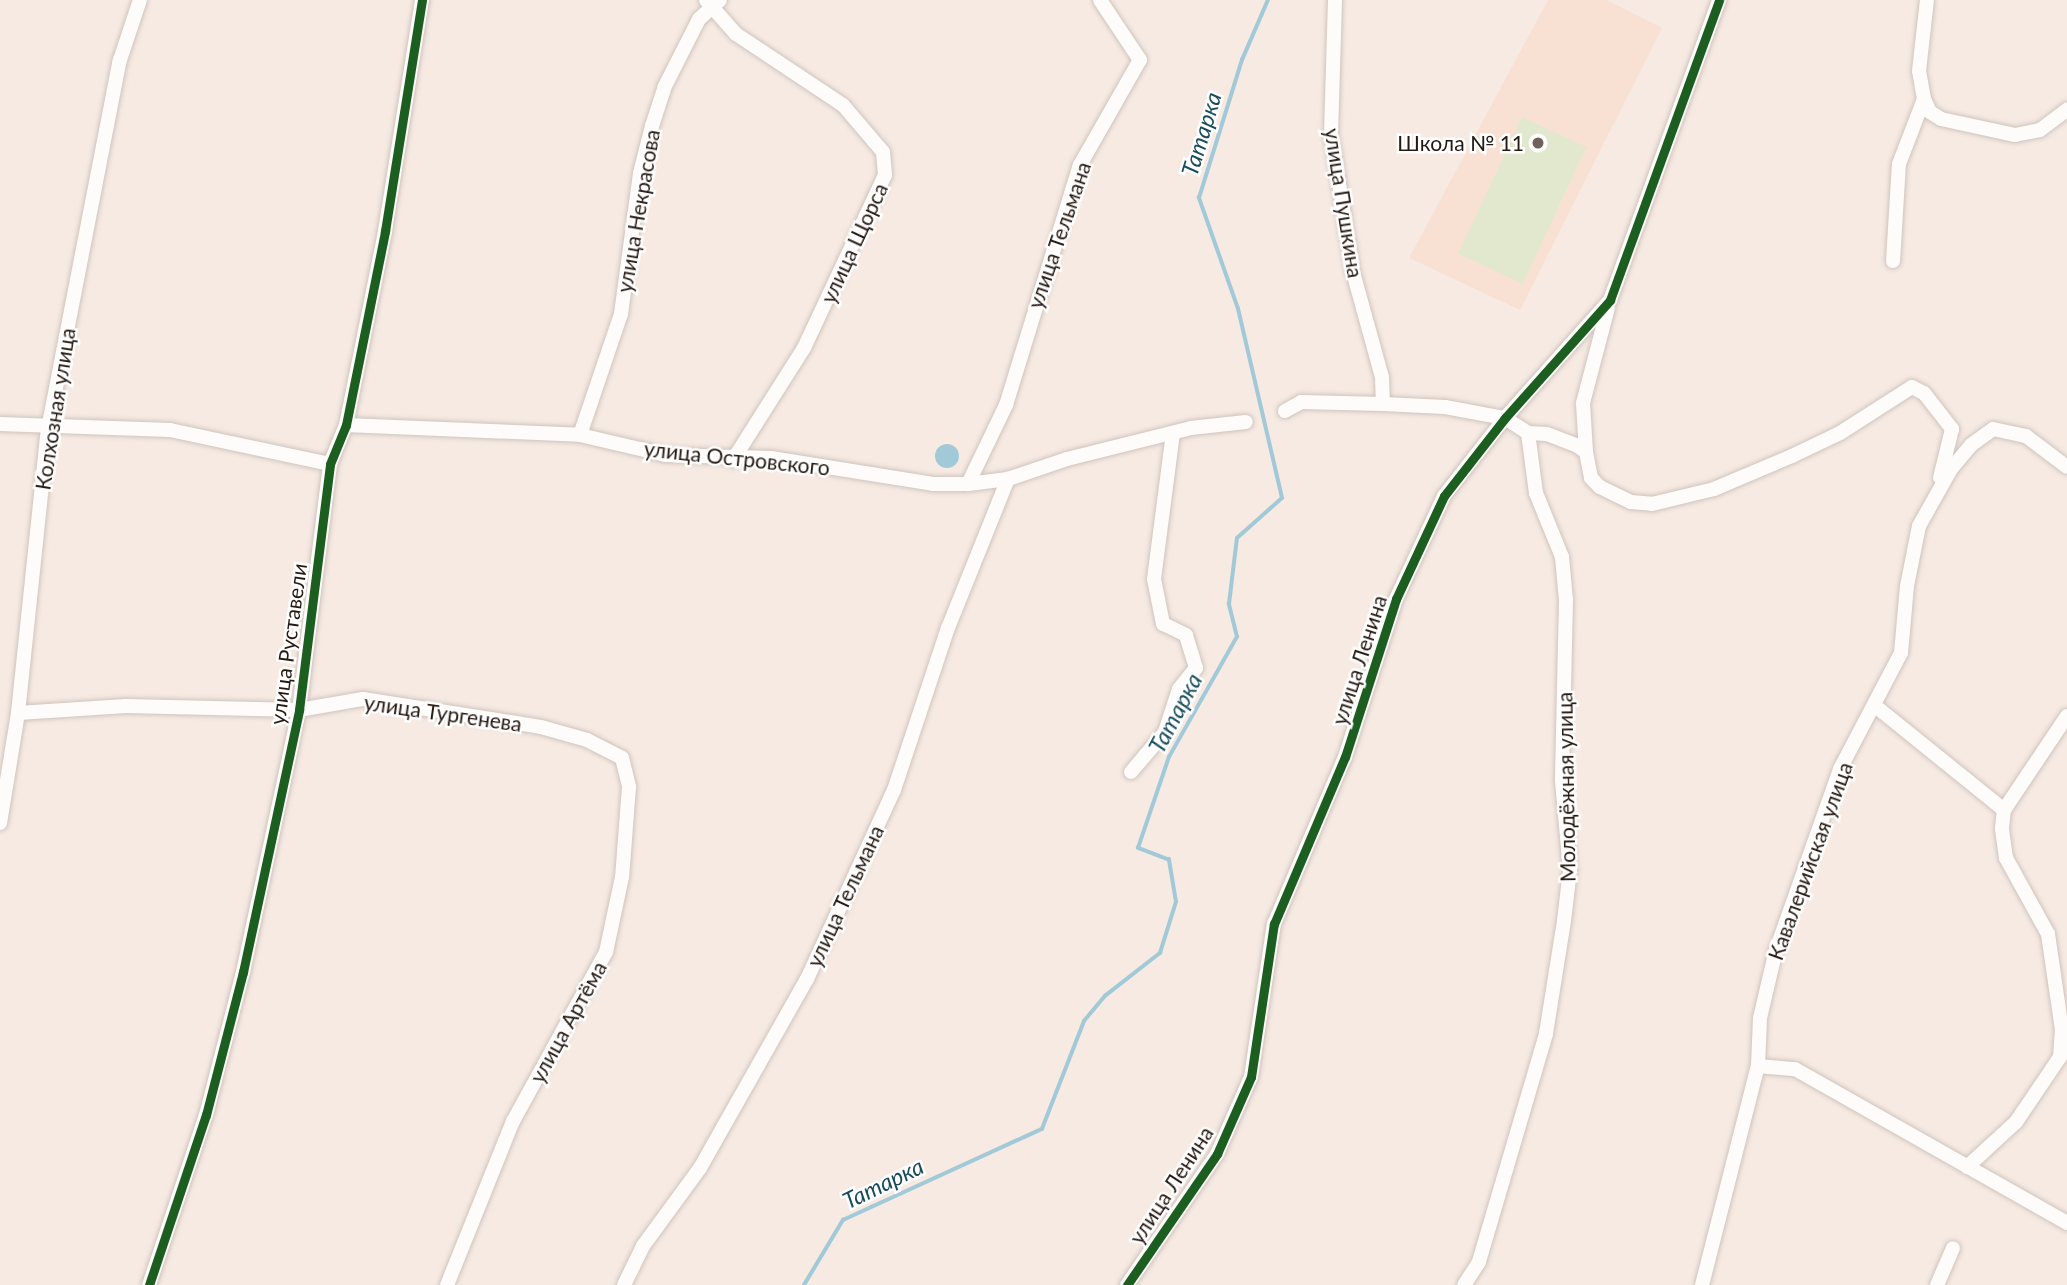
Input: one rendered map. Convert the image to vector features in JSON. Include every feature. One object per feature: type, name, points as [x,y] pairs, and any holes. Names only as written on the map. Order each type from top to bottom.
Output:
[{"type":"street","name":"Колхозная улица","points":[[0,823],[6,755],[18,713],[48,429],[120,60],[140,0]]},
{"type":"street","name":"улица Руставели","points":[[149,1285],[206,1115],[243,972],[299,710],[330,464],[346,425],[385,231],[422,0]]},
{"type":"street","name":"улица Тельмана","points":[[968,484],[1006,405],[1080,165],[1140,60],[1100,0]]},
{"type":"street","name":"улица Пушкина","points":[[1335,0],[1331,133],[1353,272],[1382,377],[1383,404]]},
{"type":"street","name":"улица Ленина","points":[[1126,1285],[1217,1154],[1251,1077],[1274,924],[1345,757],[1396,599],[1444,496],[1505,418],[1611,300],[1719,0]]},
{"type":"street","points":[[1927,0],[1920,71],[1924,99],[1930,112],[1941,119],[2015,135],[2040,131],[2067,110]]},
{"type":"street","name":"улица Некрасова","points":[[580,435],[621,314],[640,173],[652,126],[686,45],[699,19],[713,2]]},
{"type":"street","name":"улица Щорса","points":[[713,2],[736,34],[843,105],[883,152],[885,175],[804,348],[733,460]]},
{"type":"street","points":[[1894,261],[1899,164],[1924,99]]},
{"type":"street","points":[[1611,300],[1583,403],[1586,452],[1591,478],[1613,496],[1652,504],[1674,501],[1792,456],[1840,433],[1912,387],[1924,393],[1952,429],[1935,494]]},
{"type":"street","points":[[1286,411],[1301,402],[1445,407],[1505,418],[1528,433],[1560,438],[1586,452]]},
{"type":"street","name":"улица Островского","points":[[346,425],[580,435],[666,455],[733,460],[771,458],[933,484],[968,484],[1008,480],[1067,459],[1173,433],[1246,422]]},
{"type":"street","points":[[0,424],[48,429],[170,430],[330,464]]},
{"type":"street","name":"Кавалерийская улица","points":[[1702,1285],[1758,1066],[1760,1018],[1776,950],[1840,769],[1900,653],[1907,586],[1919,526],[1935,494],[1971,445],[1993,429],[2026,436],[2067,467]]},
{"type":"street","points":[[1131,772],[1165,732],[1179,689],[1196,668],[1186,635],[1163,624],[1154,579],[1173,433]]},
{"type":"street","name":"Молодёжная улица","points":[[1464,1285],[1479,1262],[1546,1034],[1570,870],[1562,781],[1566,600],[1562,556],[1536,494],[1528,433]]},
{"type":"street","name":"улица Тельмана","points":[[624,1285],[643,1246],[700,1168],[807,979],[894,790],[948,628],[1008,480]]},
{"type":"street","name":"улица Тургенева","points":[[18,713],[126,706],[299,710],[363,699],[541,727],[612,751]]},
{"type":"street","points":[[1874,705],[2004,810]]},
{"type":"street","points":[[1967,1167],[2016,1122],[2060,1057],[2060,1006],[2048,934],[2006,858],[2004,810],[2067,716]]},
{"type":"street","name":"улица Артёма","points":[[447,1285],[513,1121],[606,951],[618,908],[629,787],[622,758],[612,751]]},
{"type":"street","points":[[1758,1066],[1795,1069],[2067,1223]]},
{"type":"street","points":[[1937,1285],[1953,1248]]},
{"type":"shaded area","name":"Школа № 11","points":[[1548,0],[1607,0],[1662,28],[1520,310],[1409,258]]},
{"type":"green space","points":[[1522,117],[1586,147],[1523,284],[1458,254]]},
{"type":"water","points":[[947,444],[958,451],[959,456],[952,467],[947,468],[936,461],[935,456],[942,445]]},
{"type":"waterway","name":"Татарка","points":[[804,1285],[843,1220],[1042,1129],[1084,1021],[1105,996],[1160,953],[1176,902],[1169,860],[1138,848],[1169,757],[1237,637],[1229,604],[1237,538],[1282,498],[1238,309],[1199,198],[1242,60],[1268,0]]},
{"type":"cycle path","points":[[149,1285],[206,1115],[243,972],[299,710],[330,464],[346,425],[385,231],[422,0]]},
{"type":"cycle path","points":[[1127,1285],[1217,1154],[1251,1077],[1274,924],[1345,757],[1396,599],[1444,496],[1505,418],[1610,300],[1719,0]]},
{"type":"place","name":"Школа № 11","points":[[1538,143]]}]
